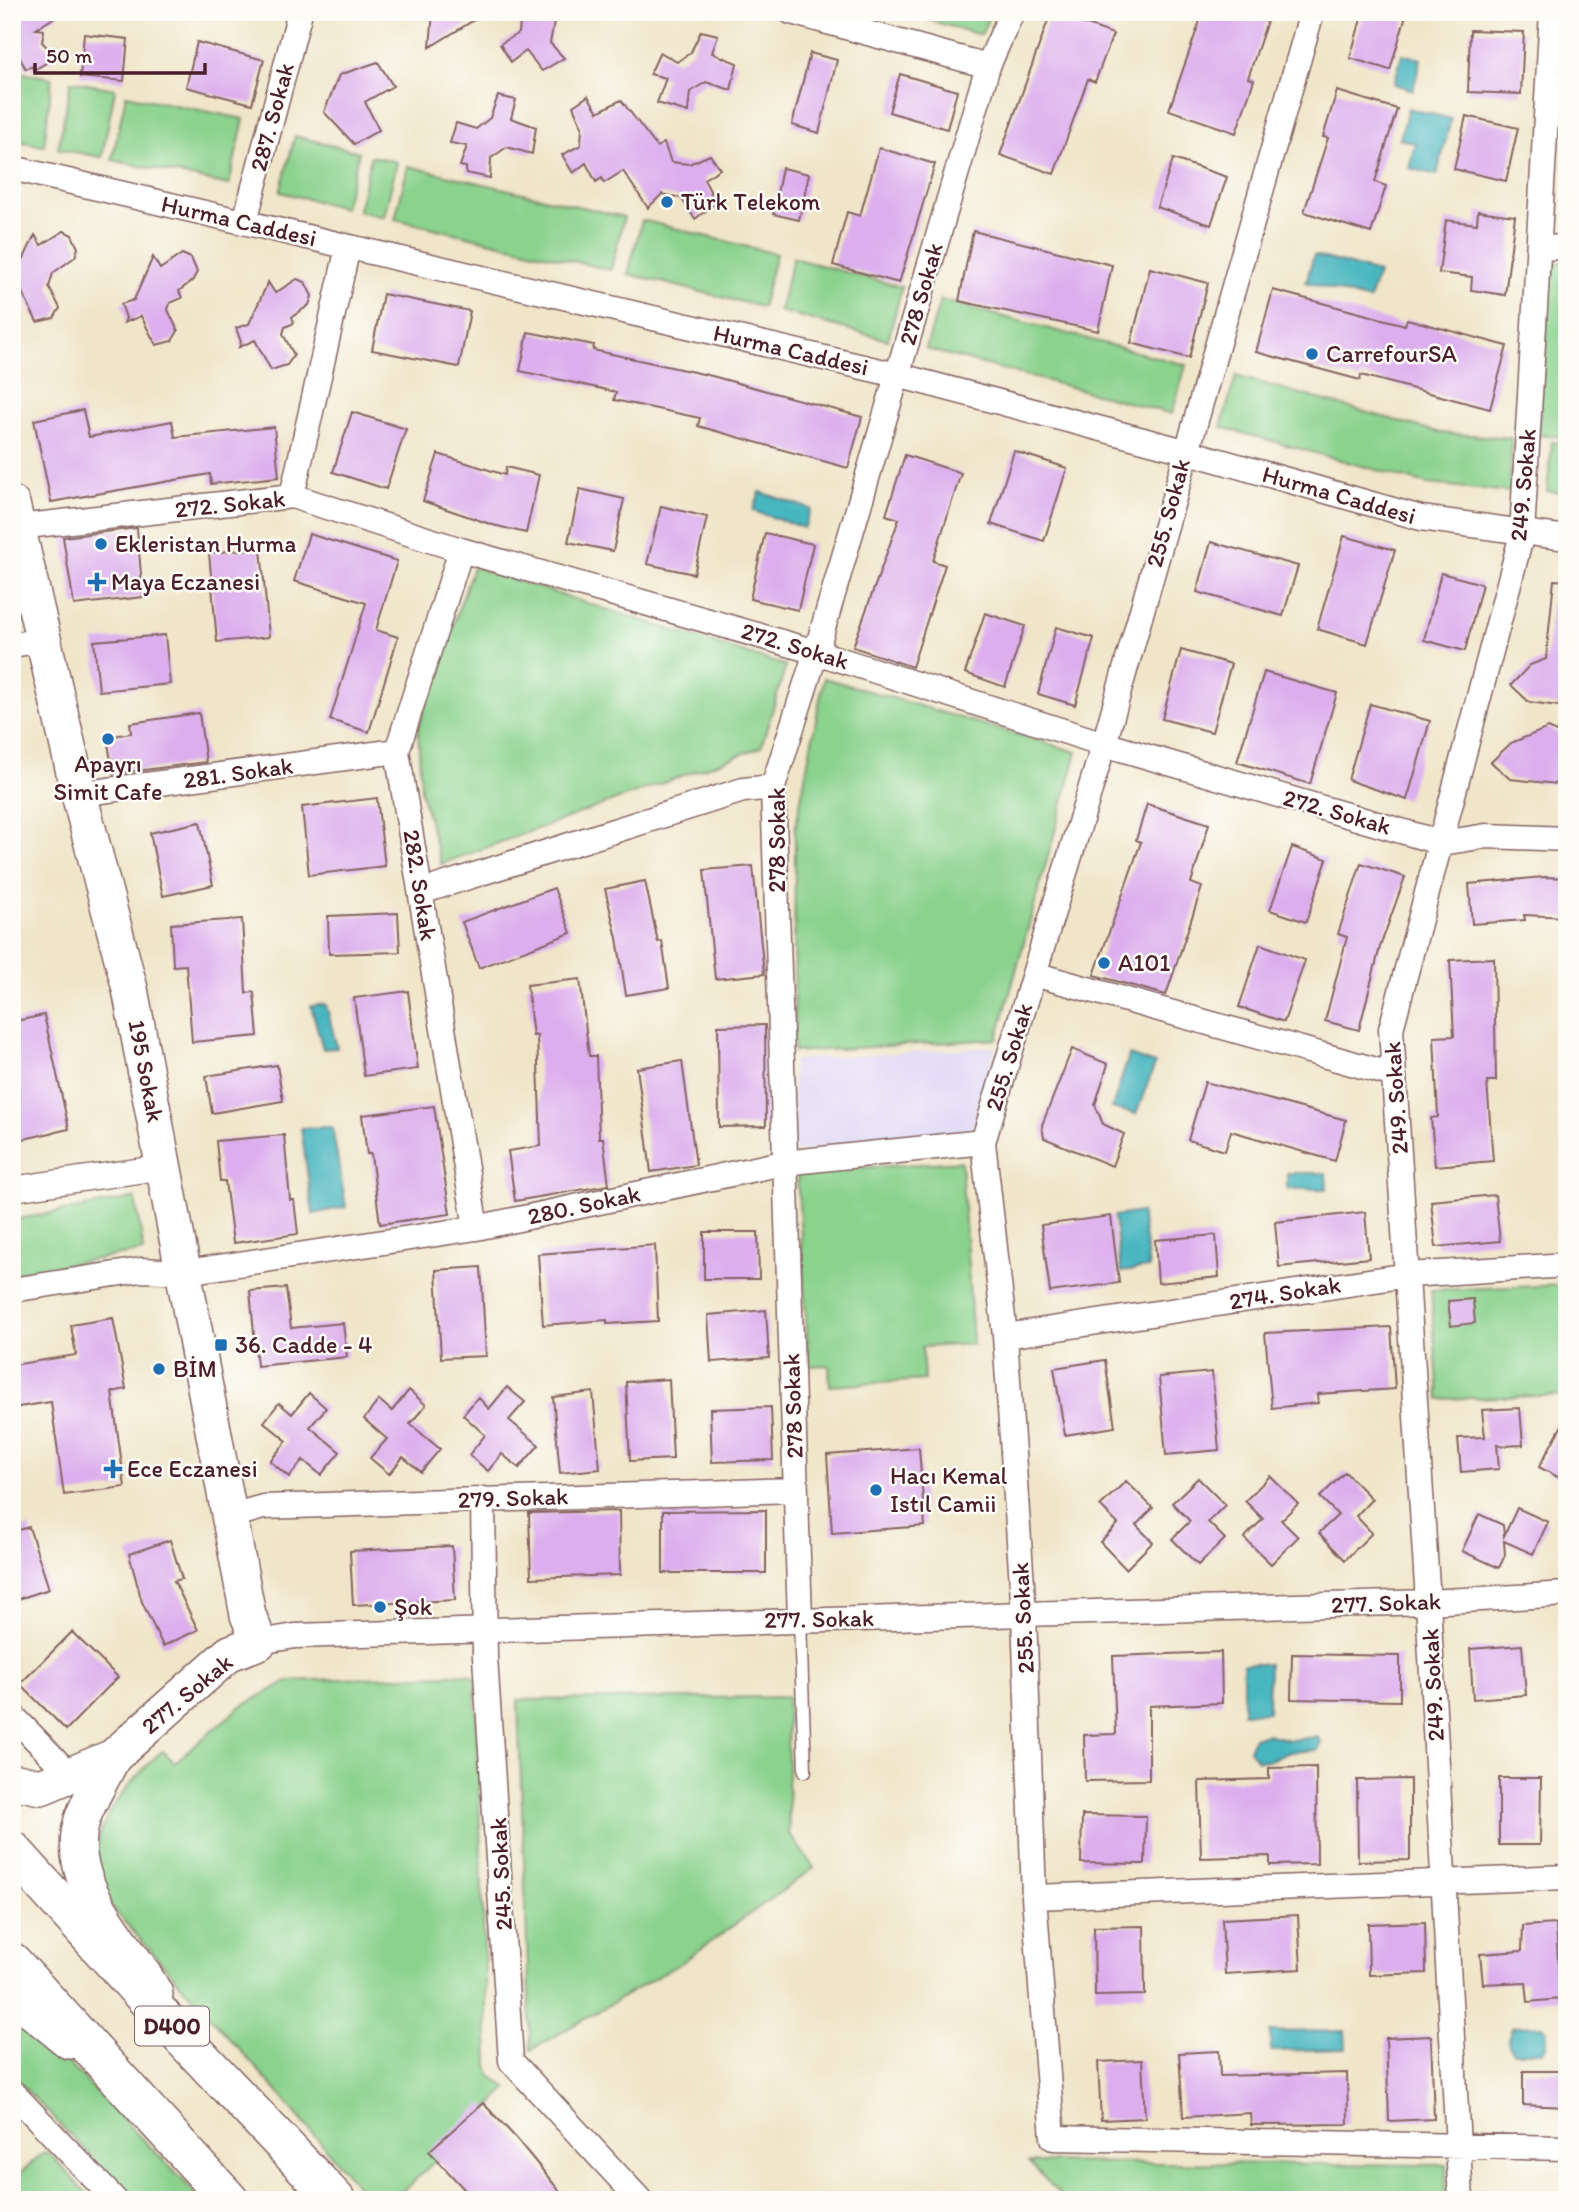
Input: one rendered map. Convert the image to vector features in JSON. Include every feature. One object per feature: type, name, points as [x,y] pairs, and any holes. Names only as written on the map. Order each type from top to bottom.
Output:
[{"type":"highway","name":"D400","points":[[12,1850],[169,2024],[336,2200]]},
{"type":"highway","name":"D400","points":[[12,1962],[229,2200]]},
{"type":"street","name":"287. Sokak","points":[[245,221],[300,12]]},
{"type":"street","points":[[791,12],[988,66]]},
{"type":"street","name":"278 Sokak","points":[[800,1619],[783,1163],[773,787],[816,652],[988,66],[1012,12]]},
{"type":"street","name":"255. Sokak","points":[[1312,12],[1185,451],[1104,744],[983,1142],[1005,1336],[1024,1614],[1034,1897],[1053,2138],[1459,2145]]},
{"type":"street","name":"249. Sokak","points":[[1461,2200],[1445,1880],[1391,1029],[1443,843],[1522,534],[1552,12]]},
{"type":"street","name":"Hurma Caddesi","points":[[12,168],[897,375],[1185,451],[1421,518],[1522,534],[1567,538]]},
{"type":"street","points":[[292,496],[348,247]]},
{"type":"street","points":[[1539,248],[1567,247]]},
{"type":"street","name":"272. Sokak","points":[[15,515],[292,496],[461,550],[816,652],[1104,744],[1443,843],[1486,836],[1567,839]]},
{"type":"street","name":"195 Sokak","points":[[15,515],[28,643],[79,794],[130,989],[186,1272],[248,1615],[259,1642]]},
{"type":"street","name":"282. Sokak","points":[[461,550],[397,751],[476,1228]]},
{"type":"street","name":"281. Sokak","points":[[79,794],[397,751]]},
{"type":"street","points":[[421,892],[743,790],[773,787]]},
{"type":"street","points":[[1034,974],[1394,1075]]},
{"type":"street","name":"280. Sokak","points":[[12,1290],[141,1270],[186,1272],[476,1228],[783,1163],[983,1142]]},
{"type":"street","points":[[12,1189],[166,1167]]},
{"type":"street","name":"274. Sokak","points":[[1005,1336],[1408,1275],[1567,1265]]},
{"type":"street","name":"279. Sokak","points":[[231,1516],[263,1507],[796,1490]]},
{"type":"street","name":"245. Sokak","points":[[483,1499],[485,1629],[511,2061],[639,2200]]},
{"type":"street","name":"277. Sokak","points":[[113,1757],[230,1653],[259,1642],[295,1636],[1428,1602],[1567,1594]]},
{"type":"street","points":[[12,1715],[70,1775]]},
{"type":"street","points":[[12,1781],[41,1787],[113,1757]]},
{"type":"street","points":[[113,1757],[83,1819],[77,1843],[82,1872],[93,1899],[146,1977],[169,2024]]},
{"type":"street","points":[[1034,1897],[1567,1877]]},
{"type":"street","points":[[12,1995],[55,2032],[96,2055]]},
{"type":"street","points":[[12,2092],[115,2200]]},
{"type":"street","points":[[1459,2145],[1567,2148]]},
{"type":"lane","points":[[800,1619],[805,1771]]},
{"type":"shaded area","points":[[996,1047],[971,1131],[794,1152],[793,1060]]},
{"type":"green space","points":[[900,12],[991,12],[981,35]]},
{"type":"green space","points":[[18,72],[52,78],[44,146],[12,140],[12,92]]},
{"type":"green space","points":[[71,81],[115,89],[102,157],[58,149]]},
{"type":"green space","points":[[126,95],[244,119],[229,185],[112,160]]},
{"type":"green space","points":[[295,136],[359,152],[344,208],[280,192]]},
{"type":"green space","points":[[371,156],[397,162],[384,217],[358,211]]},
{"type":"green space","points":[[408,166],[624,217],[611,270],[395,219]]},
{"type":"green space","points":[[642,220],[776,254],[762,307],[628,274]]},
{"type":"green space","points":[[793,258],[902,287],[888,340],[779,311]]},
{"type":"green space","points":[[1567,262],[1567,437],[1538,435],[1551,263]]},
{"type":"green space","points":[[940,300],[1186,365],[1172,414],[926,349]]},
{"type":"green space","points":[[1236,376],[1441,433],[1511,438],[1510,492],[1427,484],[1221,427]]},
{"type":"green space","points":[[1552,442],[1567,443],[1567,493],[1547,491]]},
{"type":"green space","points":[[473,567],[786,666],[761,747],[441,864],[421,791],[418,728]]},
{"type":"green space","points":[[824,678],[1077,752],[997,1039],[794,1052],[795,830]]},
{"type":"green space","points":[[961,1161],[973,1344],[922,1347],[924,1380],[830,1386],[829,1365],[809,1366],[797,1172]]},
{"type":"green space","points":[[135,1198],[144,1251],[12,1274],[12,1220]]},
{"type":"green space","points":[[1567,1285],[1567,1395],[1439,1399],[1431,1290]]},
{"type":"green space","points":[[469,1674],[475,1678],[488,2065],[491,2076],[507,2088],[468,2131],[393,2200],[369,2200],[277,2091],[106,1900],[99,1888],[95,1868],[96,1849],[101,1830],[121,1795],[162,1751],[174,1763],[240,1707],[288,1681]]},
{"type":"green space","points":[[787,1697],[789,1833],[814,1868],[681,1963],[531,2050],[518,1700]]},
{"type":"green space","points":[[12,2009],[26,2020],[202,2200],[133,2200],[12,2075]]},
{"type":"green space","points":[[44,2152],[49,2153],[93,2200],[12,2200],[12,2180]]},
{"type":"green space","points":[[1029,2162],[1446,2165],[1446,2200],[1065,2200]]},
{"type":"water","points":[[1402,54],[1421,59],[1413,90],[1394,84]]},
{"type":"water","points":[[1408,108],[1451,119],[1437,175],[1409,168],[1415,143],[1400,139]]},
{"type":"water","points":[[1314,255],[1378,273],[1369,300],[1306,282]]},
{"type":"water","points":[[760,492],[811,509],[804,528],[753,511]]},
{"type":"water","points":[[326,1004],[337,1048],[323,1049],[311,1006]]},
{"type":"water","points":[[1129,1055],[1155,1064],[1136,1114],[1112,1108]]},
{"type":"water","points":[[332,1127],[346,1207],[313,1214],[301,1128]]},
{"type":"water","points":[[1287,1173],[1326,1173],[1327,1189],[1287,1189]]},
{"type":"water","points":[[1141,1212],[1149,1268],[1121,1272],[1114,1216]]},
{"type":"water","points":[[1243,1664],[1269,1664],[1268,1712],[1243,1713]]},
{"type":"water","points":[[1266,1734],[1290,1740],[1318,1737],[1321,1743],[1318,1750],[1290,1752],[1268,1761],[1257,1760],[1249,1750],[1254,1738]]},
{"type":"water","points":[[1542,2026],[1547,2031],[1547,2046],[1542,2052],[1513,2052],[1508,2040],[1513,2027]]},
{"type":"water","points":[[1345,2031],[1346,2049],[1271,2051],[1270,2032]]},
{"type":"building","points":[[12,12],[63,12],[36,29],[44,30],[42,42],[56,57],[34,70],[31,66],[26,69],[12,44]]},
{"type":"building","points":[[433,12],[487,12],[430,47]]},
{"type":"building","points":[[521,12],[556,12],[550,43],[564,58],[542,71],[526,51],[511,62],[500,44],[519,33]]},
{"type":"building","points":[[1051,12],[1113,34],[1095,82],[1088,79],[1054,174],[1000,155]]},
{"type":"building","points":[[1203,12],[1270,12],[1248,78],[1254,80],[1236,133],[1169,110]]},
{"type":"building","points":[[1363,12],[1407,12],[1390,70],[1350,58]]},
{"type":"building","points":[[1470,30],[1524,32],[1521,94],[1468,92]]},
{"type":"building","points":[[701,31],[718,35],[712,53],[737,63],[731,90],[706,82],[690,92],[688,112],[657,103],[666,78],[650,74],[660,52],[677,62],[691,52]]},
{"type":"building","points":[[84,34],[128,39],[124,81],[80,77]]},
{"type":"building","points":[[197,42],[264,60],[252,104],[186,87]]},
{"type":"building","points":[[810,53],[837,60],[819,133],[792,125]]},
{"type":"building","points":[[378,62],[393,86],[365,102],[379,130],[354,144],[324,112],[339,75]]},
{"type":"building","points":[[900,74],[957,91],[947,129],[889,112]]},
{"type":"building","points":[[1337,91],[1397,109],[1375,182],[1386,186],[1371,233],[1304,212],[1328,138],[1323,137]]},
{"type":"building","points":[[498,96],[516,100],[511,118],[536,127],[532,154],[507,147],[491,158],[490,178],[466,173],[466,167],[460,166],[467,146],[450,143],[456,123],[476,129],[490,118]]},
{"type":"building","points":[[588,96],[598,112],[621,100],[657,147],[664,143],[671,162],[689,164],[710,155],[720,169],[704,179],[716,203],[695,219],[681,198],[662,194],[648,208],[623,171],[604,183],[602,178],[596,182],[586,163],[573,173],[562,155],[581,145],[582,127],[573,106]]},
{"type":"building","points":[[1466,116],[1518,128],[1506,181],[1454,169]]},
{"type":"building","points":[[879,148],[935,164],[899,283],[833,265],[847,212],[860,216]]},
{"type":"building","points":[[1173,159],[1227,177],[1211,225],[1157,207]]},
{"type":"building","points":[[782,168],[809,174],[799,220],[773,214]]},
{"type":"building","points":[[1478,211],[1515,216],[1505,295],[1471,290],[1472,277],[1439,273],[1446,220],[1477,224]]},
{"type":"building","points":[[64,231],[72,235],[78,248],[75,257],[53,273],[49,287],[60,308],[54,318],[37,322],[22,292],[12,297],[12,283],[35,235],[41,245]]},
{"type":"building","points":[[973,231],[1112,265],[1098,331],[959,301]]},
{"type":"building","points":[[182,254],[191,258],[197,272],[193,280],[179,291],[182,298],[170,303],[168,310],[178,331],[172,341],[156,345],[141,316],[124,323],[126,318],[121,304],[134,300],[153,257],[160,269]]},
{"type":"building","points":[[1150,268],[1208,283],[1189,358],[1131,343]]},
{"type":"building","points":[[297,279],[305,282],[312,296],[309,305],[292,317],[294,323],[285,327],[283,334],[294,355],[287,365],[271,370],[255,340],[239,347],[241,342],[236,328],[249,324],[268,282],[275,293]]},
{"type":"building","points":[[1273,290],[1405,325],[1407,319],[1507,346],[1490,409],[1361,375],[1360,380],[1256,352]]},
{"type":"building","points":[[383,294],[470,311],[459,367],[372,350]]},
{"type":"building","points":[[528,332],[594,345],[593,350],[712,376],[862,417],[848,468],[698,426],[700,418],[614,400],[616,392],[520,371]]},
{"type":"building","points":[[83,410],[89,437],[172,421],[175,437],[274,427],[279,477],[211,484],[210,474],[51,502],[34,420]]},
{"type":"building","points":[[352,412],[406,429],[386,489],[333,472]]},
{"type":"building","points":[[1014,451],[1067,468],[1044,541],[991,524]]},
{"type":"building","points":[[438,454],[505,475],[506,467],[539,475],[526,533],[493,525],[423,501]]},
{"type":"building","points":[[905,455],[961,473],[933,561],[945,565],[912,667],[853,647],[899,519],[886,515]]},
{"type":"building","points":[[580,489],[624,499],[613,551],[568,542]]},
{"type":"building","points":[[661,506],[707,517],[694,574],[647,564]]},
{"type":"building","points":[[137,528],[143,597],[74,605],[63,537]]},
{"type":"building","points":[[765,533],[813,544],[798,610],[750,599]]},
{"type":"building","points":[[309,534],[397,561],[376,630],[398,637],[369,732],[330,720],[366,603],[294,581]]},
{"type":"building","points":[[1344,536],[1395,550],[1367,644],[1317,629]]},
{"type":"building","points":[[1211,542],[1298,566],[1283,616],[1197,592]]},
{"type":"building","points":[[261,548],[269,637],[217,642],[209,553]]},
{"type":"building","points":[[1441,573],[1482,584],[1465,651],[1424,640]]},
{"type":"building","points":[[1554,580],[1567,581],[1567,707],[1529,702],[1511,685],[1530,665],[1546,659]]},
{"type":"building","points":[[985,613],[1025,626],[1005,687],[965,673]]},
{"type":"building","points":[[1056,627],[1094,638],[1075,705],[1038,694]]},
{"type":"building","points":[[165,635],[170,684],[99,691],[94,641]]},
{"type":"building","points":[[1181,650],[1231,664],[1212,732],[1162,719]]},
{"type":"building","points":[[1264,672],[1337,693],[1310,784],[1237,762]]},
{"type":"building","points":[[1370,704],[1430,721],[1407,800],[1348,780]]},
{"type":"building","points":[[199,713],[206,762],[113,774],[107,737],[131,733],[130,723]]},
{"type":"building","points":[[1548,728],[1567,737],[1567,785],[1510,779],[1491,762],[1511,743]]},
{"type":"building","points":[[377,798],[385,866],[309,875],[302,807]]},
{"type":"building","points":[[1147,804],[1209,824],[1191,883],[1202,887],[1166,995],[1094,975],[1141,842],[1136,840]]},
{"type":"building","points":[[200,822],[213,885],[163,896],[150,833]]},
{"type":"building","points":[[1292,847],[1327,859],[1306,922],[1270,910]]},
{"type":"building","points":[[1361,863],[1405,877],[1380,947],[1359,1030],[1325,1021],[1347,937],[1338,934]]},
{"type":"building","points":[[753,866],[764,974],[715,979],[704,870]]},
{"type":"building","points":[[1544,877],[1567,878],[1567,917],[1524,915],[1525,920],[1472,924],[1469,884]]},
{"type":"building","points":[[645,881],[658,942],[662,941],[669,988],[626,995],[617,938],[605,889]]},
{"type":"building","points":[[554,888],[571,933],[479,968],[462,922]]},
{"type":"building","points":[[398,913],[400,952],[329,954],[328,916]]},
{"type":"building","points":[[242,919],[246,993],[254,992],[258,1036],[192,1042],[186,965],[173,966],[171,924]]},
{"type":"building","points":[[1260,944],[1305,960],[1284,1022],[1239,1007]]},
{"type":"building","points":[[1494,958],[1496,1081],[1487,1081],[1493,1161],[1435,1166],[1431,1118],[1438,1117],[1434,1037],[1454,1036],[1450,960]]},
{"type":"building","points":[[580,979],[589,1056],[596,1056],[599,1138],[603,1138],[609,1185],[515,1201],[508,1151],[541,1146],[537,1035],[533,1036],[527,985]]},
{"type":"building","points":[[408,991],[418,1069],[364,1076],[354,998]]},
{"type":"building","points":[[44,1015],[69,1129],[19,1140],[12,1108],[12,1022]]},
{"type":"building","points":[[765,1025],[766,1126],[719,1127],[718,1026]]},
{"type":"building","points":[[1072,1049],[1108,1064],[1095,1105],[1103,1124],[1124,1134],[1112,1166],[1044,1138],[1042,1125]]},
{"type":"building","points":[[682,1061],[696,1165],[651,1172],[637,1068]]},
{"type":"building","points":[[277,1065],[283,1101],[212,1113],[206,1076]]},
{"type":"building","points":[[1205,1082],[1346,1120],[1335,1161],[1231,1131],[1225,1151],[1188,1140]]},
{"type":"building","points":[[434,1106],[450,1214],[380,1224],[371,1154],[367,1154],[362,1115]]},
{"type":"building","points":[[284,1135],[290,1200],[294,1200],[298,1234],[233,1243],[225,1181],[220,1181],[216,1141]]},
{"type":"building","points":[[1495,1195],[1500,1241],[1436,1247],[1431,1201]]},
{"type":"building","points":[[1365,1212],[1369,1258],[1279,1267],[1275,1222]]},
{"type":"building","points":[[1111,1216],[1119,1283],[1050,1292],[1041,1225]]},
{"type":"building","points":[[704,1232],[758,1232],[759,1279],[704,1279]]},
{"type":"building","points":[[1216,1235],[1219,1277],[1158,1283],[1155,1240]]},
{"type":"building","points":[[655,1245],[658,1321],[607,1324],[607,1320],[543,1325],[538,1254]]},
{"type":"building","points":[[481,1267],[486,1356],[441,1358],[436,1270]]},
{"type":"building","points":[[286,1288],[291,1328],[343,1323],[347,1357],[257,1366],[250,1291]]},
{"type":"building","points":[[1473,1299],[1475,1323],[1451,1326],[1448,1301]]},
{"type":"building","points":[[766,1310],[769,1358],[711,1362],[708,1315]]},
{"type":"building","points":[[113,1318],[126,1389],[112,1392],[125,1487],[64,1495],[51,1402],[12,1408],[12,1365],[76,1355],[71,1325]]},
{"type":"building","points":[[1391,1327],[1395,1389],[1317,1394],[1318,1403],[1272,1408],[1265,1333]]},
{"type":"building","points":[[1105,1360],[1115,1427],[1065,1435],[1054,1368]]},
{"type":"building","points":[[1212,1372],[1219,1450],[1166,1455],[1159,1377]]},
{"type":"building","points":[[669,1379],[673,1459],[630,1461],[626,1382]]},
{"type":"building","points":[[507,1387],[525,1402],[509,1420],[539,1445],[519,1468],[502,1454],[488,1471],[469,1455],[485,1435],[463,1415],[478,1397],[489,1409]]},
{"type":"building","points":[[409,1390],[426,1405],[410,1424],[440,1449],[421,1472],[403,1457],[389,1474],[370,1458],[387,1439],[364,1419],[379,1400],[392,1411]]},
{"type":"building","points":[[593,1392],[600,1469],[560,1473],[553,1397]]},
{"type":"building","points":[[309,1393],[326,1408],[310,1427],[340,1452],[321,1475],[303,1460],[289,1477],[270,1461],[287,1441],[264,1422],[279,1403],[292,1414]]},
{"type":"building","points":[[771,1407],[773,1460],[712,1462],[710,1409]]},
{"type":"building","points":[[1520,1408],[1523,1445],[1497,1444],[1499,1469],[1461,1472],[1458,1438],[1485,1437],[1482,1410]]},
{"type":"building","points":[[1567,1416],[1567,1482],[1539,1467]]},
{"type":"building","name":"Hacı Kemal Istıl Camii","points":[[919,1448],[925,1526],[832,1533],[827,1455]]},
{"type":"building","points":[[1345,1472],[1372,1499],[1356,1516],[1372,1533],[1345,1560],[1319,1533],[1338,1515],[1320,1497]]},
{"type":"building","points":[[1270,1476],[1298,1504],[1281,1520],[1298,1537],[1271,1564],[1244,1538],[1263,1519],[1245,1501]]},
{"type":"building","points":[[1198,1478],[1225,1505],[1208,1522],[1225,1539],[1198,1565],[1172,1539],[1190,1521],[1172,1503]]},
{"type":"building","points":[[1126,1481],[1153,1508],[1136,1525],[1153,1542],[1126,1569],[1100,1542],[1118,1524],[1100,1506]]},
{"type":"building","points":[[1517,1508],[1548,1522],[1533,1554],[1504,1541],[1505,1555],[1499,1568],[1462,1551],[1479,1514],[1503,1525],[1504,1536]]},
{"type":"building","points":[[766,1510],[766,1573],[663,1573],[663,1511]]},
{"type":"building","points":[[619,1511],[620,1575],[531,1578],[529,1513]]},
{"type":"building","points":[[29,1527],[49,1589],[12,1601],[12,1532]]},
{"type":"building","points":[[170,1540],[182,1579],[174,1581],[198,1630],[163,1646],[142,1602],[129,1554]]},
{"type":"building","points":[[452,1546],[455,1600],[353,1605],[350,1551]]},
{"type":"building","points":[[72,1632],[118,1677],[66,1730],[20,1684]]},
{"type":"building","points":[[1522,1645],[1526,1695],[1473,1699],[1470,1649]]},
{"type":"building","points":[[1221,1652],[1222,1703],[1149,1706],[1149,1780],[1085,1781],[1084,1735],[1116,1734],[1113,1656]]},
{"type":"building","points":[[1292,1654],[1400,1656],[1400,1701],[1291,1699]]},
{"type":"building","points":[[1316,1767],[1317,1864],[1270,1865],[1270,1856],[1201,1858],[1199,1781],[1269,1779],[1269,1768]]},
{"type":"building","points":[[1499,1778],[1541,1778],[1540,1845],[1499,1845]]},
{"type":"building","points":[[1410,1779],[1410,1860],[1358,1861],[1357,1780]]},
{"type":"building","points":[[1082,1815],[1146,1816],[1145,1864],[1081,1863]]},
{"type":"building","points":[[1298,1915],[1301,1969],[1225,1974],[1222,1919]]},
{"type":"building","points":[[1425,1922],[1426,1973],[1369,1975],[1368,1924]]},
{"type":"building","points":[[1556,1924],[1560,1999],[1528,2002],[1526,1982],[1483,1984],[1480,1954],[1522,1951],[1523,1926]]},
{"type":"building","points":[[1144,1926],[1145,1995],[1095,1996],[1094,1927]]},
{"type":"building","points":[[1431,2036],[1434,2119],[1389,2121],[1386,2038]]},
{"type":"building","points":[[1219,2051],[1220,2076],[1347,2073],[1348,2124],[1251,2125],[1250,2113],[1183,2117],[1179,2053]]},
{"type":"building","points":[[1142,2060],[1145,2118],[1101,2120],[1098,2062]]},
{"type":"building","points":[[1523,2071],[1567,2071],[1567,2107],[1523,2105]]},
{"type":"building","points":[[483,2103],[567,2200],[474,2200],[429,2151]]},
{"type":"place","name":"Türk Telekom","points":[[667,202]]},
{"type":"place","name":"CarrefourSA","points":[[1312,354]]},
{"type":"place","name":"Ekleristan Hurma","points":[[101,544]]},
{"type":"place","name":"Maya Eczanesi","points":[[97,582]]},
{"type":"place","name":"Apayrı Simit Cafe","points":[[108,739]]},
{"type":"place","name":"A101","points":[[1104,963]]},
{"type":"place","name":"36. Cadde - 4","points":[[221,1345]]},
{"type":"place","name":"BİM","points":[[159,1369]]},
{"type":"place","name":"Ece Eczanesi","points":[[113,1469]]},
{"type":"place","name":"Hacı Kemal Istıl Camii","points":[[876,1490]]},
{"type":"place","name":"Şok","points":[[380,1607]]}]
